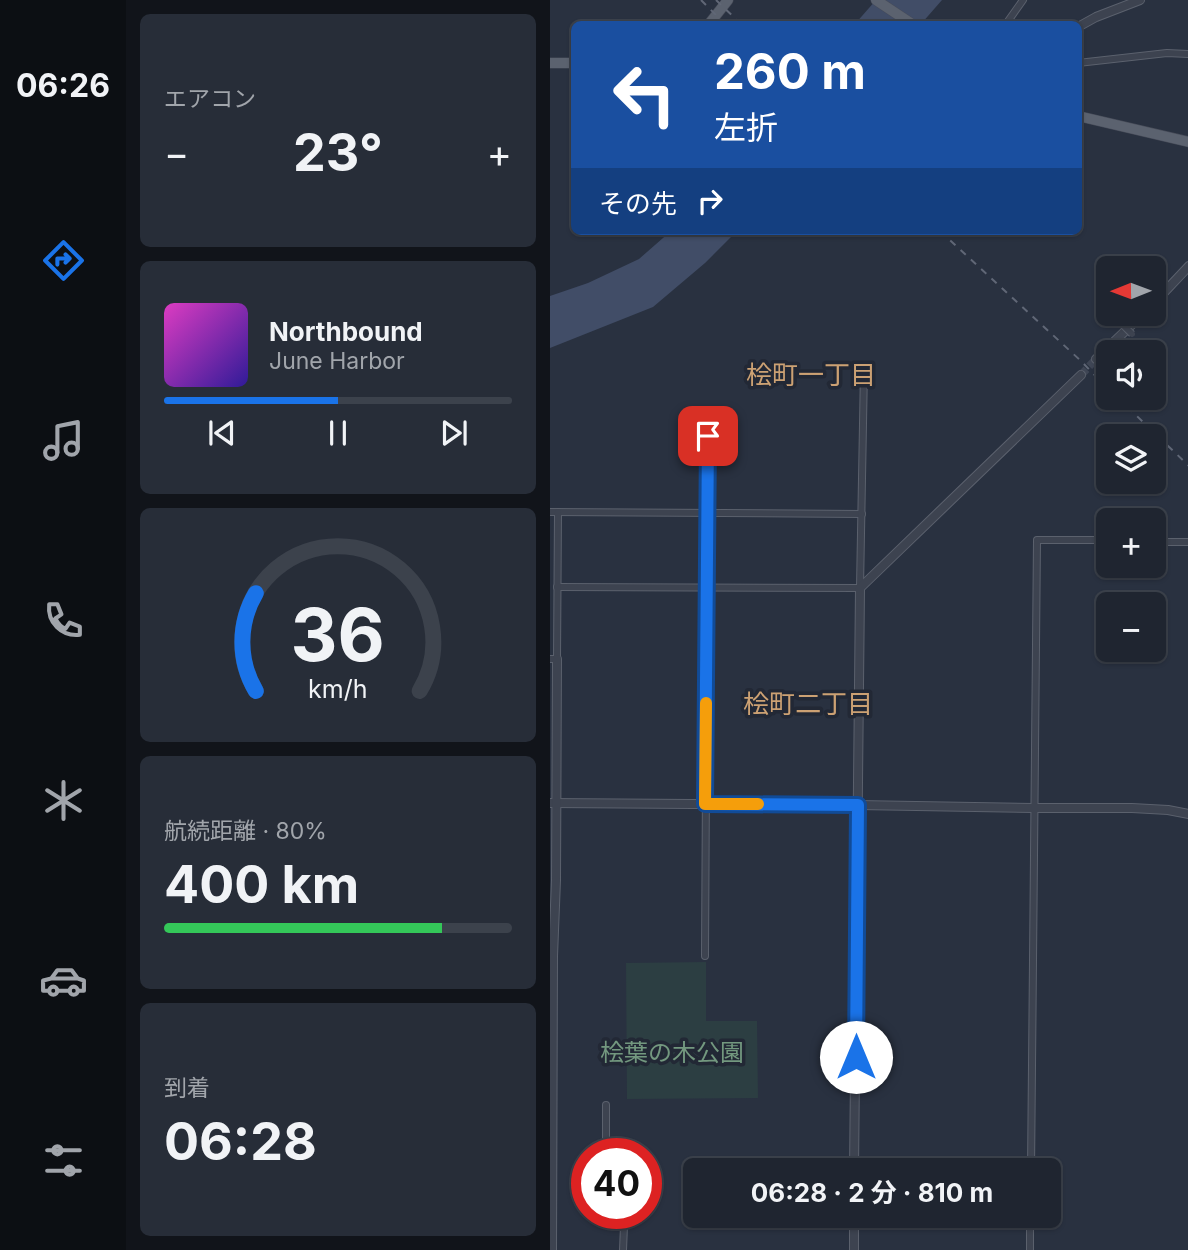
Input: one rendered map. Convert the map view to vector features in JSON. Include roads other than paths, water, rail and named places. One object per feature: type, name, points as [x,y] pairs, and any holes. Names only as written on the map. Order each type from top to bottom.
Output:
[{"type":"main road","points":[[711,21],[728,0]]},
{"type":"main road","points":[[876,0],[908,21]]},
{"type":"main road","points":[[550,64],[571,64]]},
{"type":"main road","points":[[1082,117],[1189,142]]},
{"type":"street","points":[[1008,21],[1024,0]]},
{"type":"street","points":[[1082,25],[1140,0]]},
{"type":"street","points":[[1082,63],[1189,54]]},
{"type":"street","points":[[1166,290],[1189,266]]},
{"type":"street","points":[[1124,326],[1132,334]]},
{"type":"street","points":[[1116,340],[1130,326]]},
{"type":"street","points":[[854,1158],[864,369]]},
{"type":"street","points":[[557,587],[860,588],[1081,375]]},
{"type":"street","points":[[705,956],[708,436]]},
{"type":"street","points":[[552,1250],[554,659],[557,587],[554,512],[862,514]]},
{"type":"street","points":[[1031,1158],[1036,540],[1096,540]]},
{"type":"street","points":[[1166,542],[1189,542]]},
{"type":"street","points":[[553,803],[1132,808],[1189,814]]},
{"type":"street","points":[[606,1105],[606,1138]]},
{"type":"street","points":[[854,1228],[854,1250]]},
{"type":"street","points":[[1030,1228],[1030,1250]]},
{"type":"street","points":[[623,1250],[624,1229]]},
{"type":"water","points":[[876,0],[942,0],[924,21],[858,21]]},
{"type":"water","points":[[666,235],[733,235],[653,307],[550,348],[550,296],[588,283],[639,259]]},
{"type":"tunnel","points":[[1081,375],[1096,359]]},
{"type":"railway","points":[[701,0],[721,20]]},
{"type":"railway","points":[[716,0],[738,21]]},
{"type":"railway","points":[[944,235],[1096,377]]},
{"type":"railway","points":[[1131,410],[1189,466]]},
{"type":"district","name":"桧町一丁目","points":[[811,375]]},
{"type":"district","name":"桧町二丁目","points":[[808,704]]},
{"type":"park label","name":"桧葉の木公園","points":[[672,1053]]}]
